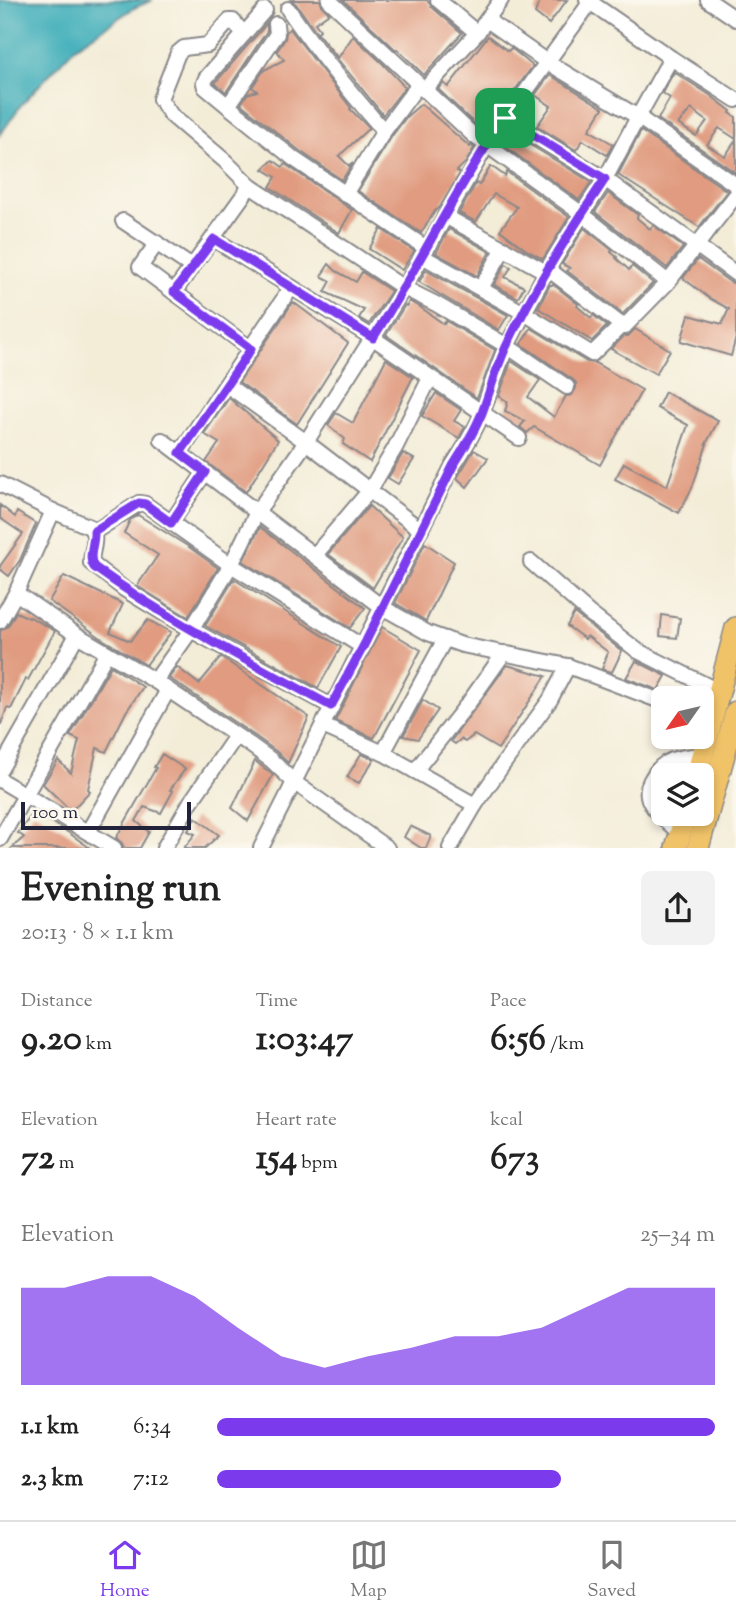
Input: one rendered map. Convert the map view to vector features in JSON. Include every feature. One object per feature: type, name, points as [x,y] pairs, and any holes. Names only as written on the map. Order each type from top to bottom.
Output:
[{"type":"highway","points":[[714,703],[736,628]]},
{"type":"highway","points":[[701,847],[736,712]]},
{"type":"street","points":[[329,0],[473,135],[582,214],[668,282]]},
{"type":"street","points":[[438,0],[477,33]]},
{"type":"street","points":[[345,194],[384,131],[421,88],[477,33],[500,0]]},
{"type":"street","points":[[708,0],[736,19]]},
{"type":"street","points":[[88,832],[161,685],[231,565],[257,512],[373,338],[486,145],[590,1],[736,100]]},
{"type":"street","points":[[276,23],[291,4],[307,37],[384,131]]},
{"type":"street","points":[[228,107],[277,34],[276,23],[261,5],[244,34],[206,78],[205,87],[228,107],[295,159],[424,252],[592,354],[621,326],[624,327],[668,282],[736,195]]},
{"type":"street","points":[[487,20],[547,62],[638,117],[736,185]]},
{"type":"street","points":[[244,34],[233,21],[229,21],[208,45],[184,48],[178,53],[160,99],[172,115],[250,186],[404,288],[507,346],[567,387]]},
{"type":"street","points":[[261,848],[453,466],[470,438],[494,376],[524,313],[605,179],[671,58]]},
{"type":"street","points":[[505,118],[605,179],[736,274]]},
{"type":"street","points":[[174,292],[250,186]]},
{"type":"street","points":[[445,216],[547,271],[624,327]]},
{"type":"street","points":[[123,221],[192,267]]},
{"type":"street","points":[[214,239],[373,338],[519,438]]},
{"type":"street","points":[[157,243],[140,266],[251,349]]},
{"type":"street","points":[[481,288],[504,248]]},
{"type":"street","points":[[180,453],[291,288]]},
{"type":"street","points":[[315,555],[370,490],[395,448],[430,378]]},
{"type":"street","points":[[227,385],[421,530]]},
{"type":"street","points":[[162,440],[382,607],[428,633],[462,645],[568,666],[651,697]]},
{"type":"street","points":[[171,523],[205,472]]},
{"type":"street","points":[[1,486],[90,527],[94,531],[95,539],[91,563],[124,589],[191,630],[331,706]]},
{"type":"street","points":[[94,531],[139,503],[145,504],[231,565],[363,647]]},
{"type":"street","points":[[0,621],[16,593],[53,511]]},
{"type":"street","points":[[531,562],[589,613],[639,651],[719,692]]},
{"type":"street","points":[[16,593],[77,635],[161,685],[271,760],[295,782],[387,848]]},
{"type":"street","points":[[0,771],[77,635]]},
{"type":"street","points":[[383,753],[444,639]]},
{"type":"street","points":[[0,839],[107,653]]},
{"type":"street","points":[[415,771],[504,653]]},
{"type":"street","points":[[450,848],[475,805],[550,700],[568,666]]},
{"type":"street","points":[[323,726],[383,753],[475,805]]},
{"type":"street","points":[[164,848],[190,803],[236,736]]},
{"type":"street","points":[[665,763],[676,758],[692,763]]},
{"type":"street","points":[[0,780],[114,848]]},
{"type":"street","points":[[651,780],[648,797],[651,802]]},
{"type":"water","points":[[0,0],[153,0],[134,8],[75,47],[21,105],[0,135]]},
{"type":"building","points":[[291,0],[320,0],[329,13],[315,23],[320,30],[317,33],[296,4]]},
{"type":"building","points":[[343,0],[427,0],[462,33],[424,75]]},
{"type":"building","points":[[540,0],[567,0],[549,24],[535,13]]},
{"type":"building","points":[[267,23],[267,31],[226,92],[215,83]]},
{"type":"building","points":[[290,29],[350,109],[369,128],[339,156],[349,166],[353,163],[342,180],[241,104],[247,94],[257,91],[252,87],[264,70],[284,60],[277,51]]},
{"type":"building","points":[[353,36],[405,87],[383,115],[330,50],[320,37],[338,58]]},
{"type":"building","points":[[488,36],[508,51],[511,48],[533,66],[515,90],[479,128],[438,89],[443,83],[448,87]]},
{"type":"building","points":[[674,72],[731,111],[736,117],[736,139],[719,128],[707,145],[725,156],[736,140],[736,173],[658,119],[670,98],[662,93]],"holes":[[[691,109],[707,121],[696,136],[678,124]]]},
{"type":"building","points":[[550,75],[603,108],[589,130],[613,144],[607,155],[583,140],[576,150],[537,126],[551,106],[535,95]]},
{"type":"building","points":[[421,104],[474,148],[457,171],[460,173],[440,207],[421,233],[358,191],[392,136],[407,116]]},
{"type":"building","points":[[641,131],[727,191],[699,227],[618,175]]},
{"type":"building","points":[[509,132],[591,182],[579,200],[500,143]]},
{"type":"building","points":[[273,160],[283,167],[285,164],[352,210],[339,233],[270,187],[276,177],[263,169]]},
{"type":"building","points":[[491,166],[505,176],[507,172],[569,217],[543,259],[500,230],[517,207],[494,194],[476,222],[459,213],[476,183],[479,185]]},
{"type":"building","points":[[608,193],[638,215],[637,218],[650,229],[653,225],[683,247],[667,268],[595,212]]},
{"type":"building","points":[[584,228],[612,250],[616,258],[629,270],[632,266],[653,283],[623,314],[567,271],[570,268],[562,264]]},
{"type":"building","points":[[381,229],[414,251],[402,270],[369,249]]},
{"type":"building","points":[[449,229],[490,252],[477,276],[436,253]]},
{"type":"building","points":[[698,259],[736,284],[736,337],[731,356],[681,341],[689,315],[722,324],[729,309],[683,278]]},
{"type":"building","points":[[329,264],[356,282],[362,272],[391,291],[369,324],[359,318],[364,310],[325,292],[331,281],[321,276]]},
{"type":"building","points":[[506,264],[511,267],[505,277],[524,287],[518,298],[494,285]]},
{"type":"building","points":[[426,270],[508,315],[499,330],[419,282]]},
{"type":"building","points":[[550,285],[554,285],[578,304],[591,318],[593,315],[607,326],[592,341],[538,308]]},
{"type":"building","points":[[409,301],[444,324],[446,321],[495,350],[477,398],[386,335]]},
{"type":"building","points":[[293,302],[348,343],[297,424],[239,382]]},
{"type":"building","points":[[531,328],[587,362],[595,363],[642,390],[600,465],[534,427],[527,433],[520,427],[525,421],[505,411],[508,402],[499,396],[511,361],[540,380],[528,397],[554,417],[566,396],[572,395],[576,388],[572,379],[521,344]]},
{"type":"building","points":[[635,329],[670,350],[656,374],[611,349]]},
{"type":"building","points":[[386,359],[413,377],[370,462],[343,444],[345,439],[328,425],[336,413],[353,423]]},
{"type":"building","points":[[665,392],[718,421],[706,444],[692,488],[679,513],[615,479],[624,463],[667,486],[688,425],[657,408]]},
{"type":"building","points":[[436,393],[461,410],[454,421],[465,427],[459,438],[422,416]]},
{"type":"building","points":[[229,398],[278,440],[246,492],[206,462],[219,443],[204,434]]},
{"type":"building","points":[[474,450],[488,458],[467,487],[457,478]]},
{"type":"building","points":[[403,453],[414,459],[398,484],[388,478]]},
{"type":"building","points":[[0,505],[15,517],[17,512],[36,524],[20,560],[9,576],[0,566],[23,534],[0,518]]},
{"type":"building","points":[[369,506],[403,537],[373,588],[328,554]]},
{"type":"building","points":[[138,515],[218,568],[188,617],[137,586],[158,555],[124,533],[130,520]]},
{"type":"building","points":[[260,527],[365,608],[350,628],[243,561]]},
{"type":"building","points":[[425,543],[454,562],[426,621],[395,603]]},
{"type":"building","points":[[64,576],[123,604],[110,632],[130,641],[148,620],[171,632],[146,665],[104,640],[49,601]]},
{"type":"building","points":[[234,579],[341,647],[318,688],[205,626]]},
{"type":"building","points":[[16,612],[55,631],[11,709],[7,708],[0,724],[0,631],[8,626]]},
{"type":"building","points":[[574,613],[622,651],[612,672],[602,669],[608,652],[587,636],[585,639],[567,626]]},
{"type":"building","points":[[662,615],[680,618],[677,638],[660,636]]},
{"type":"building","points":[[382,627],[421,650],[374,738],[335,721]]},
{"type":"building","points":[[221,657],[309,717],[288,763],[255,736],[169,678],[177,667],[199,684]]},
{"type":"building","points":[[636,661],[666,676],[660,686],[651,687],[626,678]]},
{"type":"building","points":[[507,665],[546,676],[498,749],[474,735],[465,742],[461,739],[455,744],[451,741]]},
{"type":"building","points":[[111,666],[143,687],[126,712],[106,752],[97,748],[88,789],[90,791],[71,811],[43,784],[58,760],[71,773],[79,740],[70,736]]},
{"type":"building","points":[[423,700],[438,710],[418,739],[403,736]]},
{"type":"building","points":[[162,754],[185,769],[170,790],[173,791],[161,813],[144,807],[136,821],[149,832],[140,848],[124,848],[116,838]]},
{"type":"building","points":[[361,754],[374,759],[359,783],[347,777]]},
{"type":"building","points":[[255,761],[273,775],[248,821],[232,808]]},
{"type":"building","points":[[34,812],[90,848],[12,848],[24,837],[18,833]]},
{"type":"building","points":[[195,817],[219,835],[205,848],[184,848],[195,834],[188,831]]},
{"type":"building","points":[[410,826],[431,836],[426,848],[421,848],[404,837]]},
{"type":"route","points":[[505,118],[605,179],[546,272],[507,346],[470,438],[453,466],[331,706],[191,630],[124,589],[94,567],[91,558],[94,531],[139,503],[145,504],[171,523],[205,472],[180,453],[251,349],[174,292],[214,239],[373,338],[486,145],[505,118]]}]
